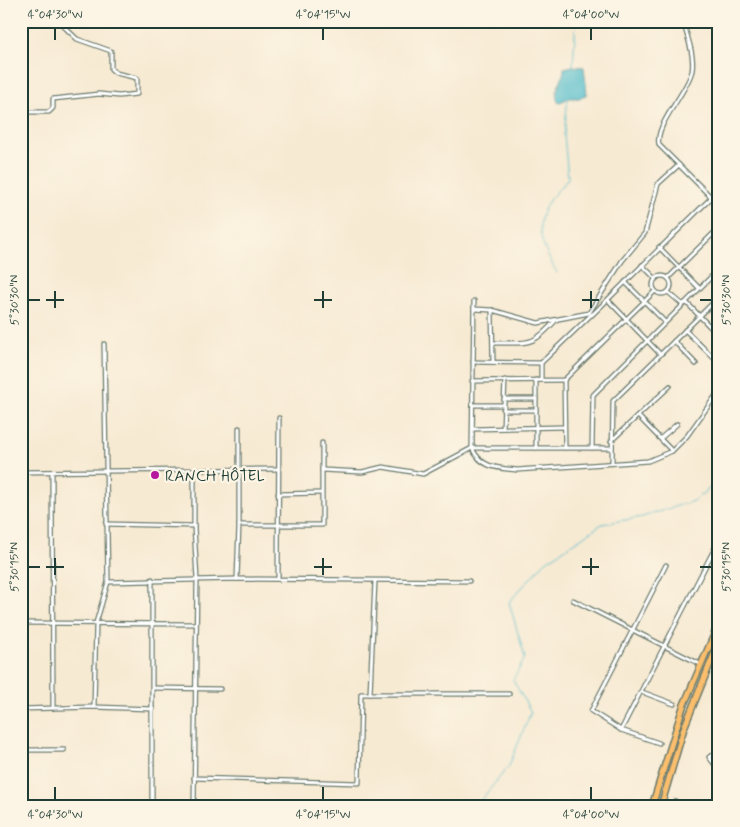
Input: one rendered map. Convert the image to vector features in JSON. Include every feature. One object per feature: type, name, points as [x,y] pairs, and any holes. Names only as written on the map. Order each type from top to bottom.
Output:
[{"type":"main road","points":[[652,806],[669,745],[700,664],[719,623]]},
{"type":"main road","points":[[661,806],[684,728],[719,642]]},
{"type":"street","points":[[21,112],[49,112],[53,108],[53,99],[99,94],[119,96],[137,94],[137,78],[116,73],[111,69],[111,51],[77,40],[58,21]]},
{"type":"street","points":[[683,21],[692,56],[692,71],[683,92],[665,121],[658,141],[719,205]]},
{"type":"street","points":[[591,314],[622,261],[645,233],[658,184],[679,165]]},
{"type":"street","points":[[541,380],[541,363],[711,198]]},
{"type":"street","points":[[668,278],[719,228]]},
{"type":"street","points":[[659,247],[699,288]]},
{"type":"street","points":[[642,265],[656,279]]},
{"type":"street","points":[[592,448],[593,395],[719,268]]},
{"type":"street","points":[[662,276],[668,278],[671,285],[668,292],[662,294],[655,291],[653,285],[656,279],[662,276]]},
{"type":"street","points":[[626,282],[665,322]]},
{"type":"street","points":[[472,381],[564,380],[646,302],[655,291]]},
{"type":"street","points":[[668,292],[682,304],[687,303],[719,336]]},
{"type":"street","points":[[612,462],[613,401],[719,297]]},
{"type":"street","points":[[608,300],[660,354]]},
{"type":"street","points":[[474,301],[472,448],[476,457],[484,464],[497,468],[517,470],[648,461],[672,451],[687,436],[719,391]]},
{"type":"street","points":[[713,302],[719,308]]},
{"type":"street","points":[[474,309],[492,310],[538,322],[591,314]]},
{"type":"street","points":[[492,310],[493,362]]},
{"type":"street","points":[[493,343],[531,342],[539,339],[556,319]]},
{"type":"street","points":[[685,330],[719,363]]},
{"type":"street","points":[[674,341],[696,364]]},
{"type":"street","points":[[94,707],[96,623],[108,582],[104,344]]},
{"type":"street","points":[[473,362],[541,363]]},
{"type":"street","points":[[503,428],[505,380]]},
{"type":"street","points":[[536,380],[536,448]]},
{"type":"street","points":[[564,380],[565,448]]},
{"type":"street","points":[[611,442],[670,386]]},
{"type":"street","points":[[504,399],[536,399]]},
{"type":"street","points":[[472,405],[503,405]]},
{"type":"street","points":[[503,410],[536,410]]},
{"type":"street","points":[[638,416],[672,451]]},
{"type":"street","points":[[278,579],[279,418]]},
{"type":"street","points":[[661,438],[677,424]]},
{"type":"street","points":[[473,429],[564,427]]},
{"type":"street","points":[[236,578],[239,525],[238,428]]},
{"type":"street","points":[[239,525],[322,525],[322,443]]},
{"type":"street","points":[[322,470],[362,472],[383,467],[423,474],[472,448],[611,448]]},
{"type":"street","points":[[194,470],[194,526],[197,580],[194,806]]},
{"type":"street","points":[[21,472],[278,470]]},
{"type":"street","points":[[52,472],[53,708]]},
{"type":"street","points":[[278,494],[321,493]]},
{"type":"street","points":[[106,524],[194,526]]},
{"type":"street","points":[[621,730],[719,540]]},
{"type":"street","points":[[659,742],[621,730],[591,711],[666,564]]},
{"type":"street","points":[[108,582],[152,579],[197,580],[236,578],[470,581]]},
{"type":"street","points":[[152,579],[154,624],[152,806]]},
{"type":"street","points":[[370,694],[375,580]]},
{"type":"street","points":[[573,600],[700,664]]},
{"type":"street","points":[[21,623],[195,624]]},
{"type":"street","points":[[153,688],[220,689]]},
{"type":"street","points":[[642,692],[674,704]]},
{"type":"street","points":[[194,778],[359,783],[361,694],[509,694]]},
{"type":"street","points":[[21,708],[94,707],[153,709]]},
{"type":"street","points":[[21,750],[64,750]]},
{"type":"street","points":[[719,750],[709,757],[719,770]]},
{"type":"street","points":[[675,801],[678,806]]},
{"type":"water","points":[[573,66],[584,67],[587,94],[580,98],[568,98],[559,103],[556,95],[564,68]]},
{"type":"waterway","points":[[573,66],[576,21]]},
{"type":"waterway","points":[[557,273],[547,254],[540,228],[544,209],[568,178],[564,135],[568,97]]},
{"type":"waterway","points":[[476,806],[509,766],[531,712],[513,680],[525,658],[509,602],[545,562],[602,524],[642,517],[693,501],[719,481]]},
{"type":"place","name":"RANCH HÔTEL","points":[[155,475]]}]
